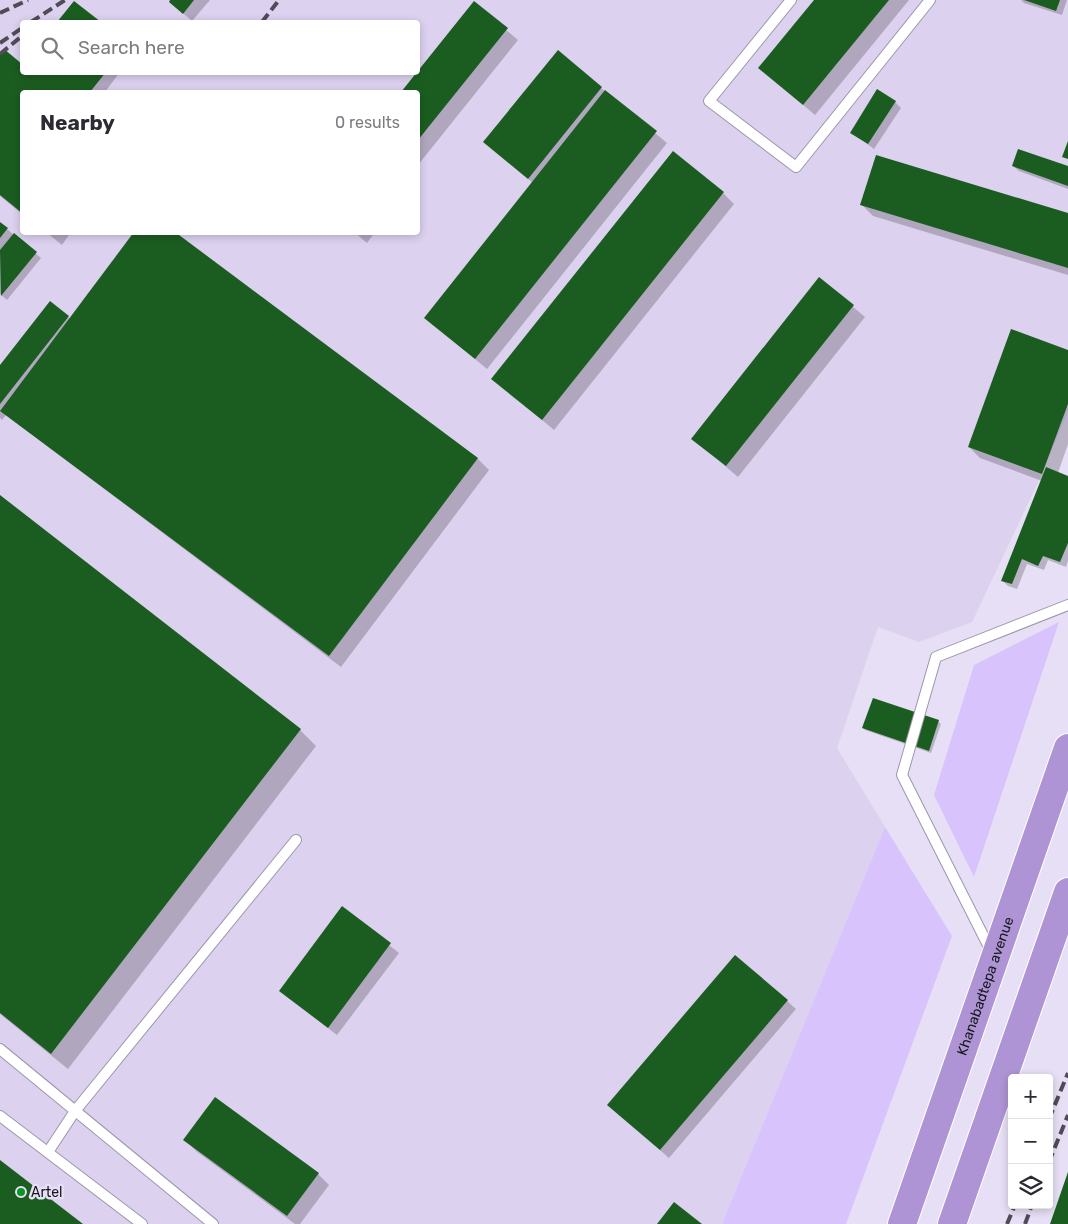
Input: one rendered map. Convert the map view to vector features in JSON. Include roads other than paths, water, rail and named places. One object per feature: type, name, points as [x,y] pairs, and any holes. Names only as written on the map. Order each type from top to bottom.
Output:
[{"type":"highway","name":"Khanabadtepa avenue","points":[[902,1224],[1068,748]]},
{"type":"highway","points":[[952,1224],[1068,892]]},
{"type":"lane","points":[[790,0],[709,102],[796,167],[930,0]]},
{"type":"lane","points":[[994,958],[902,775],[936,657],[1068,605]]},
{"type":"lane","points":[[48,1152],[76,1111],[296,840]]},
{"type":"lane","points":[[0,1050],[213,1224]]},
{"type":"lane","points":[[0,1116],[142,1224]]},
{"type":"railway","points":[[0,13],[28,0]]},
{"type":"railway","points":[[34,20],[65,0]]},
{"type":"railway","points":[[264,20],[279,0]]},
{"type":"railway","points":[[0,43],[20,29]]},
{"type":"railway","points":[[0,54],[20,38]]},
{"type":"railway","points":[[1053,1109],[1068,1073]]},
{"type":"railway","points":[[1053,1152],[1068,1115]]},
{"type":"railway","points":[[1007,1224],[1013,1209]]},
{"type":"railway","points":[[1025,1224],[1031,1209]]},
{"type":"place","name":"Artel","points":[[21,1192]]}]
